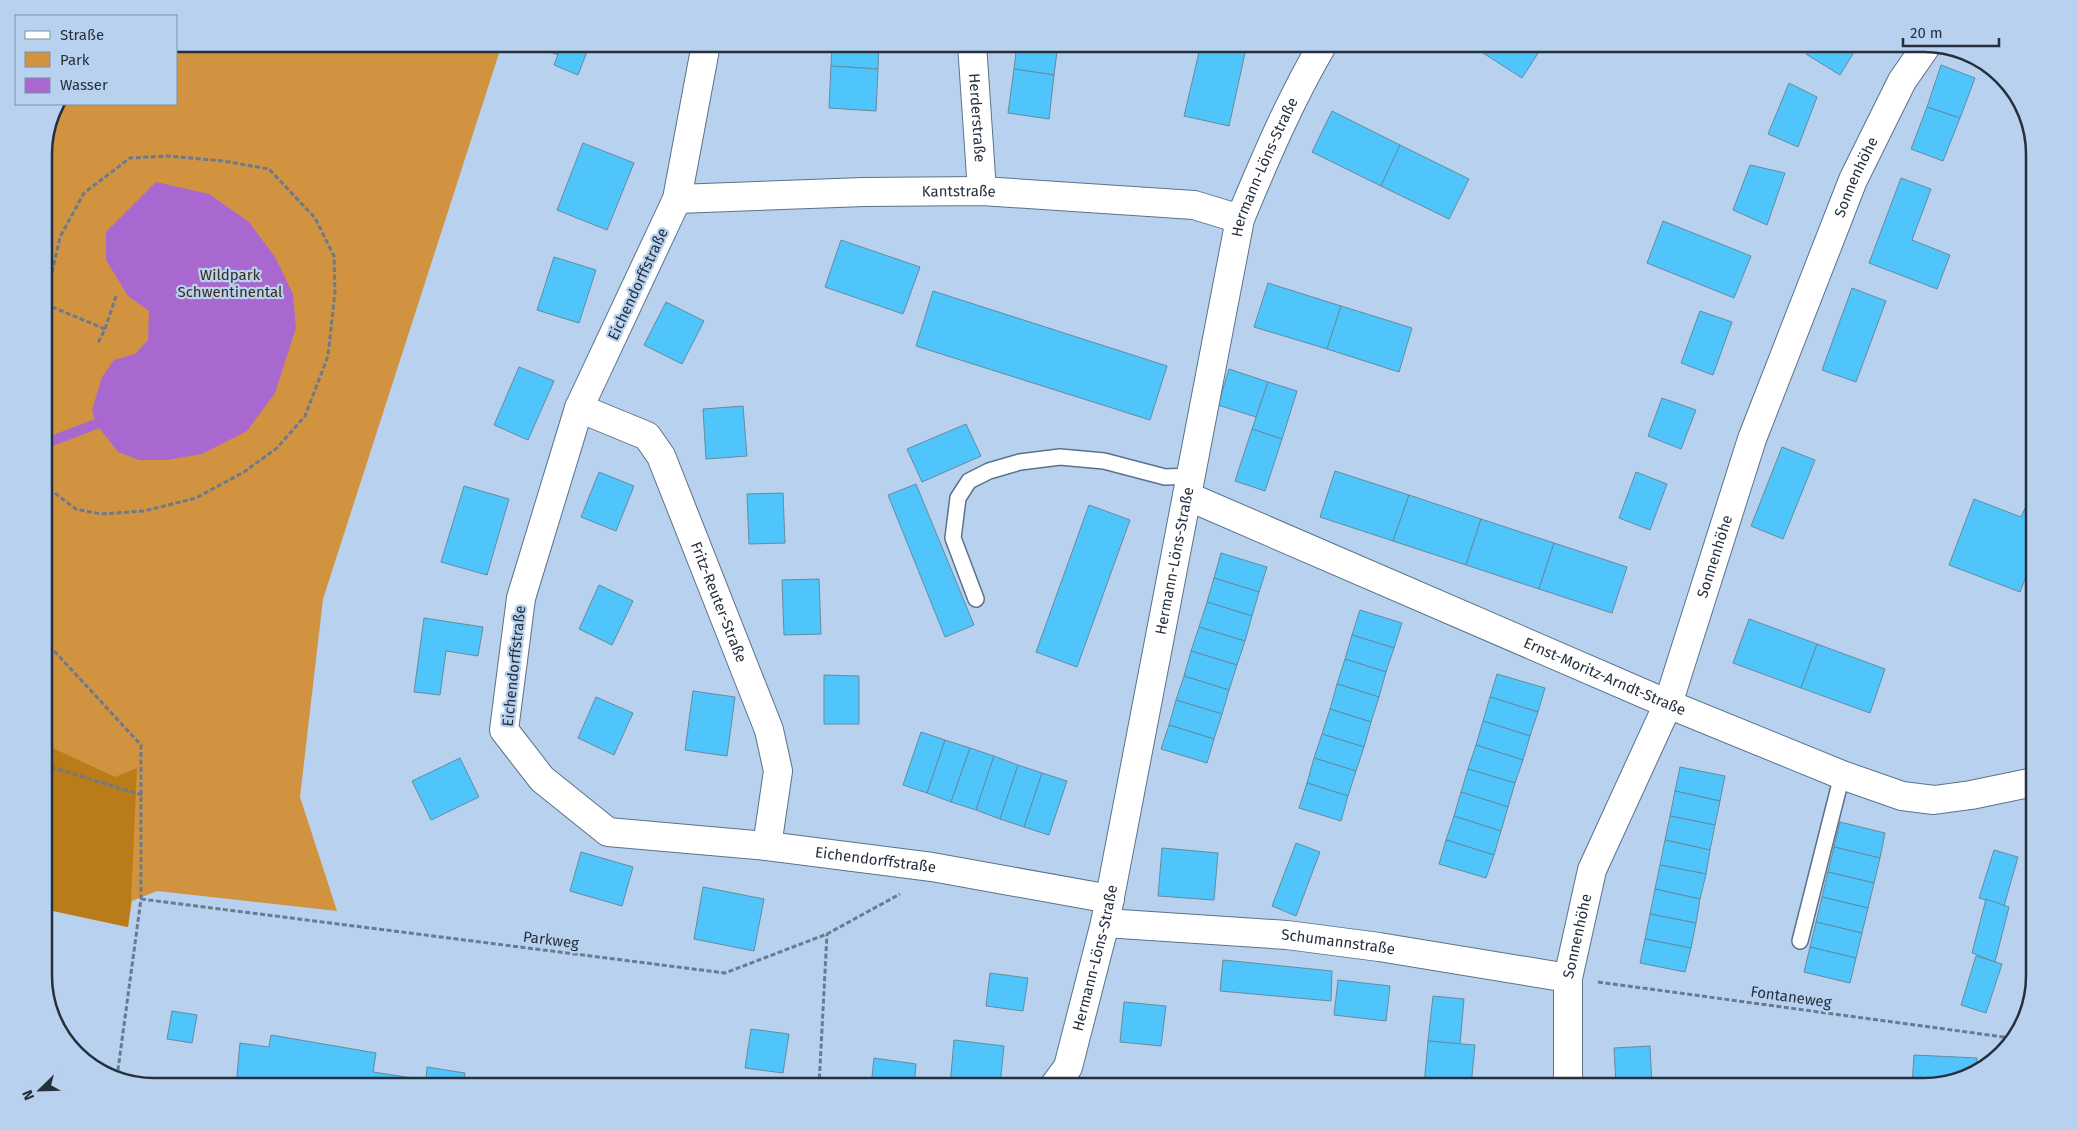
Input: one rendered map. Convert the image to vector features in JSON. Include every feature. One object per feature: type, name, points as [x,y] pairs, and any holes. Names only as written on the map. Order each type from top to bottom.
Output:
[{"type":"street","name":"Hermann-Löns-Straße","points":[[1060,1078],[1068,1066],[1107,911],[1240,219],[1269,149],[1302,80],[1318,52]]},
{"type":"street","name":"Sonnenhöhe","points":[[1568,1078],[1568,978],[1592,870],[1668,704],[1752,439],[1853,180],[1902,81],[1922,52]]},
{"type":"street","name":"Eichendorffstraße","points":[[704,53],[677,199],[580,408],[521,598],[504,730],[542,779],[608,832],[767,846],[932,867],[1107,911]]},
{"type":"street","name":"Herderstraße","points":[[973,53],[982,191]]},
{"type":"street","name":"Kantstraße","points":[[677,199],[982,191],[1194,205],[1240,219]]},
{"type":"street","name":"Fritz-Reuter-Straße","points":[[580,408],[647,436],[661,456],[769,730],[778,771],[767,846]]},
{"type":"street","name":"Ernst-Moritz-Arndt-Straße","points":[[1189,486],[1668,704],[1842,775],[1902,796],[1934,800],[1971,795],[2026,784]]},
{"type":"street","name":"Schumannstraße","points":[[1107,911],[1379,947],[1568,978]]},
{"type":"lane","points":[[976,599],[953,538],[958,498],[969,481],[989,471],[1020,462],[1060,457],[1104,461],[1165,477],[1189,486]]},
{"type":"lane","points":[[1800,941],[1842,775]]},
{"type":"path","points":[[53,268],[60,237],[84,193],[130,158],[168,156],[223,161],[269,169],[316,218],[334,256],[335,292],[328,356],[305,416],[277,448],[244,472],[196,498],[144,510],[101,514],[76,509],[53,492]]},
{"type":"path","points":[[98,343],[105,329],[116,296]]},
{"type":"path","points":[[53,307],[105,329]]},
{"type":"path","points":[[53,650],[141,745],[141,899],[118,1070]]},
{"type":"path","points":[[53,768],[142,795]]},
{"type":"path","name":"Parkweg","points":[[141,899],[725,973],[827,934],[922,882],[932,867]]},
{"type":"path","points":[[819,1078],[827,934]]},
{"type":"path","name":"Fontaneweg","points":[[1568,978],[2004,1037]]},
{"type":"green space","name":"Wildpark Schwentinental","points":[[178,53],[499,53],[323,599],[300,797],[337,911],[157,891],[132,901],[128,927],[53,911],[53,148],[54,135],[63,110],[66,105],[178,105]]},
{"type":"shaded area","points":[[53,748],[115,777],[137,768],[131,901],[128,927],[53,911]]},
{"type":"water","points":[[156,182],[209,194],[249,222],[275,257],[293,294],[296,328],[275,393],[247,431],[202,454],[166,460],[139,460],[118,452],[96,424],[92,410],[102,377],[114,360],[135,354],[148,340],[149,311],[128,296],[106,260],[106,232]]},
{"type":"building","points":[[1057,52],[1054,75],[1014,69],[1016,53]]},
{"type":"building","points":[[1199,52],[1245,52],[1229,126],[1184,116]]},
{"type":"building","points":[[1482,52],[1539,52],[1522,78]]},
{"type":"building","points":[[1807,52],[1854,52],[1840,75],[1806,54]]},
{"type":"building","points":[[559,53],[587,53],[578,75],[554,65]]},
{"type":"building","points":[[832,53],[879,53],[878,69],[831,66]]},
{"type":"building","points":[[1941,65],[1975,78],[1960,118],[1927,107]]},
{"type":"building","points":[[831,66],[878,69],[876,111],[829,108]]},
{"type":"building","points":[[1014,69],[1054,75],[1049,119],[1008,113]]},
{"type":"building","points":[[1789,83],[1817,97],[1798,147],[1768,134]]},
{"type":"building","points":[[1927,107],[1960,118],[1943,161],[1911,149]]},
{"type":"building","points":[[1332,111],[1400,145],[1381,186],[1312,152]]},
{"type":"building","points":[[583,143],[634,163],[607,230],[557,210]]},
{"type":"building","points":[[1400,145],[1469,179],[1449,219],[1381,186]]},
{"type":"building","points":[[1750,165],[1785,173],[1767,225],[1733,210]]},
{"type":"building","points":[[1901,178],[1931,189],[1912,240],[1950,255],[1937,289],[1869,263]]},
{"type":"building","points":[[1663,221],[1751,256],[1734,298],[1647,263]]},
{"type":"building","points":[[841,240],[920,267],[903,314],[825,287]]},
{"type":"building","points":[[554,257],[596,270],[579,323],[537,310]]},
{"type":"building","points":[[1268,283],[1341,306],[1327,349],[1254,327]]},
{"type":"building","points":[[1852,288],[1886,301],[1856,382],[1822,370]]},
{"type":"building","points":[[933,291],[1167,366],[1150,420],[916,346]]},
{"type":"building","points":[[666,302],[704,321],[682,364],[644,345]]},
{"type":"building","points":[[1341,306],[1412,328],[1399,372],[1327,349]]},
{"type":"building","points":[[1700,311],[1732,322],[1713,375],[1681,363]]},
{"type":"building","points":[[519,367],[554,381],[528,440],[494,425]]},
{"type":"building","points":[[1229,369],[1268,382],[1256,417],[1218,405]]},
{"type":"building","points":[[1268,382],[1297,391],[1282,439],[1252,429]]},
{"type":"building","points":[[1662,398],[1696,410],[1681,449],[1648,436]]},
{"type":"building","points":[[743,406],[747,456],[706,459],[703,409]]},
{"type":"building","points":[[966,424],[981,456],[922,482],[907,449]]},
{"type":"building","points":[[1252,429],[1282,439],[1265,491],[1235,481]]},
{"type":"building","points":[[1782,447],[1815,460],[1783,539],[1751,526]]},
{"type":"building","points":[[1335,471],[1409,495],[1393,541],[1320,517]]},
{"type":"building","points":[[599,472],[634,486],[616,531],[581,517]]},
{"type":"building","points":[[1636,472],[1667,484],[1650,530],[1619,518]]},
{"type":"building","points":[[916,484],[974,625],[945,637],[888,495]]},
{"type":"building","points":[[464,486],[509,499],[487,575],[441,562]]},
{"type":"building","points":[[783,493],[785,543],[749,544],[747,494]]},
{"type":"building","points":[[1409,495],[1481,519],[1466,565],[1393,541]]},
{"type":"building","points":[[1974,499],[2021,517],[2025,507],[2026,579],[2020,592],[1949,565]]},
{"type":"building","points":[[1089,505],[1130,520],[1077,667],[1036,652]]},
{"type":"building","points":[[1481,519],[1554,543],[1539,589],[1466,565]]},
{"type":"building","points":[[1554,543],[1627,567],[1612,613],[1539,589]]},
{"type":"building","points":[[1221,553],[1267,567],[1259,592],[1214,578]]},
{"type":"building","points":[[1214,578],[1259,592],[1252,616],[1207,602]]},
{"type":"building","points":[[819,579],[821,634],[784,635],[782,580]]},
{"type":"building","points":[[599,585],[633,601],[612,645],[579,629]]},
{"type":"building","points":[[1207,602],[1252,616],[1245,641],[1199,627]]},
{"type":"building","points":[[1360,610],[1402,623],[1394,648],[1352,635]]},
{"type":"building","points":[[424,618],[483,627],[478,656],[446,651],[440,695],[414,692]]},
{"type":"building","points":[[1749,619],[1817,644],[1801,688],[1733,663]]},
{"type":"building","points":[[1199,627],[1245,641],[1237,665],[1191,651]]},
{"type":"building","points":[[1352,635],[1394,648],[1386,672],[1345,659]]},
{"type":"building","points":[[1817,644],[1885,669],[1870,713],[1801,688]]},
{"type":"building","points":[[1191,651],[1237,665],[1229,690],[1184,676]]},
{"type":"building","points":[[1345,659],[1386,672],[1379,697],[1337,684]]},
{"type":"building","points":[[1497,674],[1545,688],[1538,712],[1490,697]]},
{"type":"building","points":[[824,675],[859,676],[859,724],[824,724]]},
{"type":"building","points":[[1184,676],[1229,690],[1222,714],[1176,700]]},
{"type":"building","points":[[1337,684],[1379,697],[1371,722],[1330,709]]},
{"type":"building","points":[[693,691],[735,697],[727,756],[685,750]]},
{"type":"building","points":[[596,697],[633,713],[614,755],[578,738]]},
{"type":"building","points":[[1490,697],[1538,712],[1530,736],[1483,721]]},
{"type":"building","points":[[1176,700],[1222,714],[1214,739],[1169,725]]},
{"type":"building","points":[[1330,709],[1371,722],[1364,747],[1322,734]]},
{"type":"building","points":[[1483,721],[1530,736],[1523,760],[1476,745]]},
{"type":"building","points":[[1169,725],[1214,739],[1207,763],[1161,749]]},
{"type":"building","points":[[921,732],[945,740],[927,793],[903,785]]},
{"type":"building","points":[[1322,734],[1364,747],[1356,771],[1314,758]]},
{"type":"building","points":[[945,740],[970,748],[951,802],[927,793]]},
{"type":"building","points":[[1476,745],[1523,760],[1515,783],[1468,769]]},
{"type":"building","points":[[970,748],[994,756],[976,810],[951,802]]},
{"type":"building","points":[[994,756],[1018,765],[1000,819],[976,810]]},
{"type":"building","points":[[460,758],[479,797],[431,820],[412,781]]},
{"type":"building","points":[[1314,758],[1356,771],[1348,796],[1307,783]]},
{"type":"building","points":[[1018,765],[1042,773],[1024,827],[1000,819]]},
{"type":"building","points":[[1680,767],[1725,776],[1720,801],[1675,791]]},
{"type":"building","points":[[1468,769],[1515,783],[1508,807],[1461,792]]},
{"type":"building","points":[[1042,773],[1067,781],[1049,835],[1024,827]]},
{"type":"building","points":[[1307,783],[1348,796],[1341,821],[1299,808]]},
{"type":"building","points":[[1675,791],[1720,801],[1715,825],[1670,816]]},
{"type":"building","points":[[1461,792],[1508,807],[1501,831],[1454,816]]},
{"type":"building","points":[[1454,816],[1501,831],[1494,855],[1446,840]]},
{"type":"building","points":[[1670,816],[1715,825],[1710,850],[1665,840]]},
{"type":"building","points":[[1840,822],[1885,833],[1880,858],[1834,847]]},
{"type":"building","points":[[1446,840],[1494,855],[1486,878],[1439,864]]},
{"type":"building","points":[[1665,840],[1710,850],[1706,874],[1660,865]]},
{"type":"building","points":[[1296,843],[1320,852],[1296,916],[1272,906]]},
{"type":"building","points":[[1834,847],[1880,858],[1874,883],[1828,872]]},
{"type":"building","points":[[1162,848],[1218,853],[1214,900],[1158,896]]},
{"type":"building","points":[[1994,850],[2018,857],[2004,906],[1979,898]]},
{"type":"building","points":[[581,852],[633,867],[622,906],[570,891]]},
{"type":"building","points":[[1660,865],[1706,874],[1700,899],[1655,889]]},
{"type":"building","points":[[1828,872],[1874,883],[1868,908],[1822,897]]},
{"type":"building","points":[[703,887],[764,899],[754,951],[694,939]]},
{"type":"building","points":[[1655,889],[1700,899],[1696,923],[1650,914]]},
{"type":"building","points":[[1822,897],[1868,908],[1862,933],[1816,922]]},
{"type":"building","points":[[1986,899],[2009,907],[1995,962],[1972,953]]},
{"type":"building","points":[[1650,914],[1696,923],[1691,948],[1645,939]]},
{"type":"building","points":[[1816,922],[1862,933],[1856,958],[1810,947]]},
{"type":"building","points":[[1645,939],[1691,948],[1685,972],[1640,963]]},
{"type":"building","points":[[1810,947],[1856,958],[1850,983],[1804,972]]},
{"type":"building","points":[[1976,956],[2002,964],[1986,1013],[1961,1005]]},
{"type":"building","points":[[1223,960],[1332,971],[1331,1001],[1220,991]]},
{"type":"building","points":[[990,973],[1028,978],[1023,1011],[986,1006]]},
{"type":"building","points":[[1338,980],[1390,986],[1386,1021],[1334,1015]]},
{"type":"building","points":[[1433,996],[1464,999],[1460,1044],[1428,1041]]},
{"type":"building","points":[[1124,1002],[1166,1006],[1161,1046],[1120,1042]]},
{"type":"building","points":[[172,1011],[197,1015],[192,1043],[167,1039]]},
{"type":"building","points":[[751,1029],[789,1034],[783,1073],[745,1068]]},
{"type":"building","points":[[271,1035],[376,1053],[373,1072],[413,1078],[237,1078],[240,1043],[269,1047]]},
{"type":"building","points":[[954,1040],[1004,1046],[1001,1078],[951,1078]]},
{"type":"building","points":[[1428,1041],[1475,1045],[1472,1078],[1425,1078]]},
{"type":"building","points":[[1650,1046],[1652,1078],[1616,1078],[1614,1048]]},
{"type":"building","points":[[1914,1055],[1977,1058],[1977,1062],[1974,1064],[1950,1074],[1913,1078]]},
{"type":"building","points":[[874,1058],[916,1064],[915,1078],[872,1078]]},
{"type":"building","points":[[427,1067],[465,1073],[464,1078],[426,1078]]},
{"type":"waterway","points":[[53,441],[96,424]]}]
